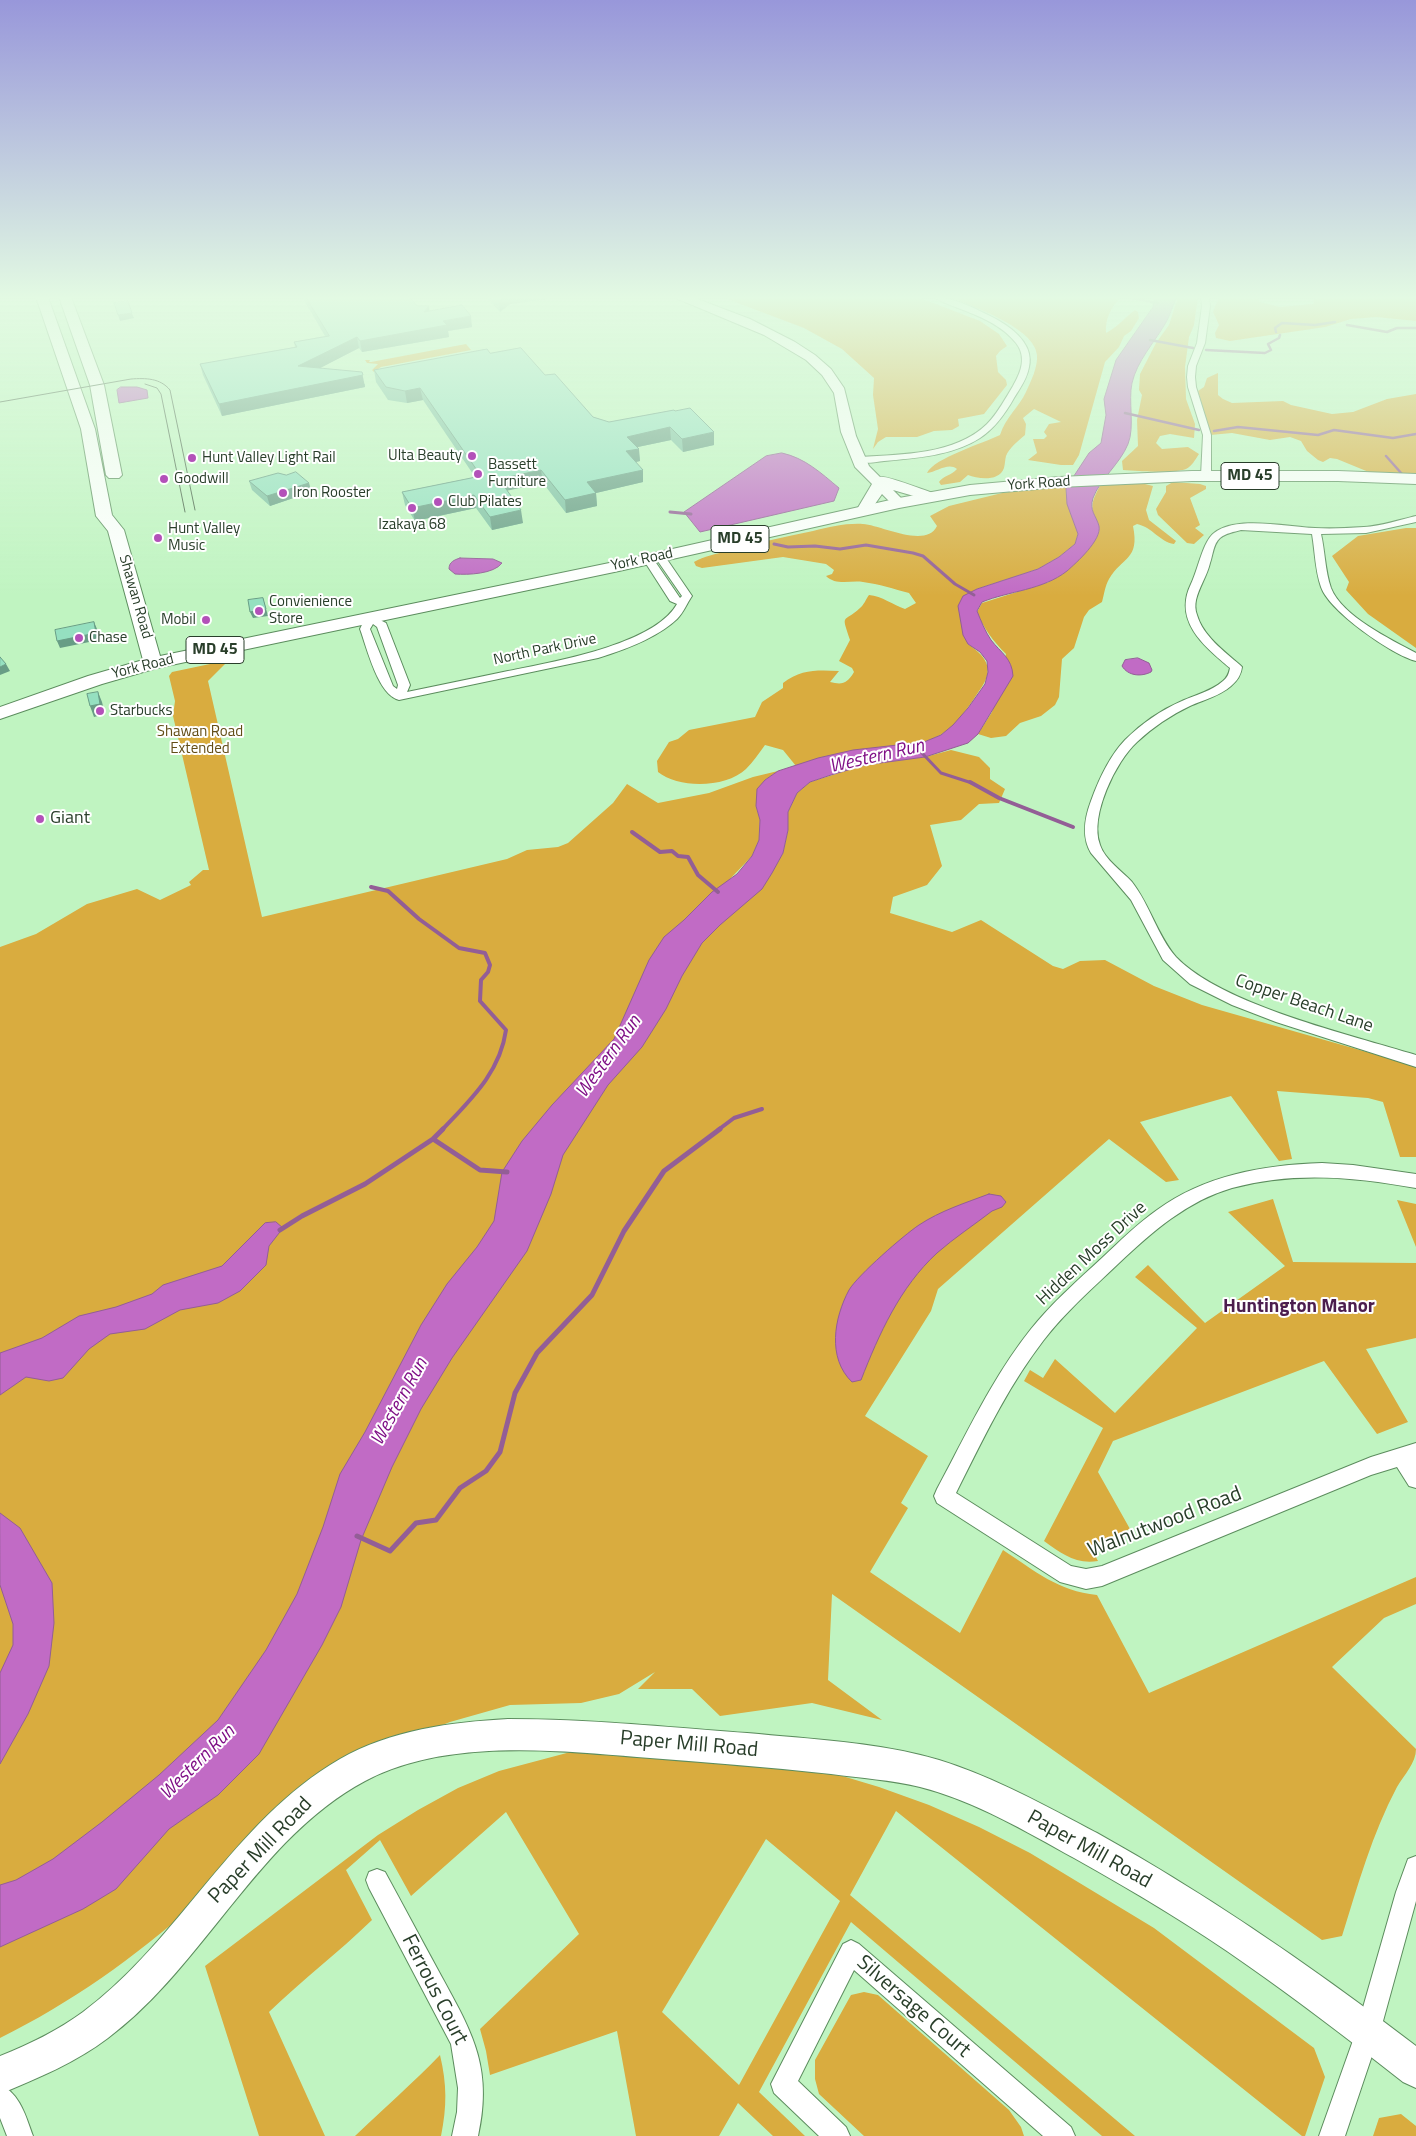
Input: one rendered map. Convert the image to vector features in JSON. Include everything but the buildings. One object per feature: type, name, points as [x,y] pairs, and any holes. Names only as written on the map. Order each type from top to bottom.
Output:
[{"type":"main road","name":"Shawan Road","points":[[77,397],[92,446],[104,516],[116,530],[154,663]]},
{"type":"main road","points":[[99,397],[116,488]]},
{"type":"main road","points":[[841,397],[849,438],[861,460],[862,467],[882,482],[903,502]]},
{"type":"main road","points":[[92,446],[109,444]]},
{"type":"main road","name":"York Road","points":[[0,712],[95,680],[154,663],[654,558],[903,502],[992,487],[1111,479],[1206,476],[1381,478],[1416,483]]},
{"type":"main road","name":"York Road","points":[[1294,477],[1416,483]]},
{"type":"main road","points":[[882,482],[931,497]]},
{"type":"main road","points":[[863,511],[866,503],[874,496],[882,482]]},
{"type":"main road","name":"Shawan Road","points":[[116,530],[120,514]]},
{"type":"main road","points":[[95,680],[130,655],[145,634]]},
{"type":"main road","name":"Paper Mill Road","points":[[0,2075],[44,2059],[99,2024],[164,1959],[236,1873],[283,1824],[326,1786],[377,1759],[420,1745],[465,1738],[506,1735],[601,1738],[802,1754],[892,1766],[948,1780],[1035,1818],[1155,1886],[1258,1951],[1416,2069]]},
{"type":"street","points":[[861,460],[924,454],[966,441],[988,427],[996,419],[1010,397]]},
{"type":"street","points":[[1195,397],[1207,435],[1206,476]]},
{"type":"street","name":"Copper Beach Lane","points":[[1414,521],[1366,530],[1316,531],[1240,528],[1221,532],[1214,538],[1192,597],[1191,611],[1203,634],[1236,667],[1236,671],[1232,679],[1222,688],[1176,708],[1128,744],[1117,758],[1107,776],[1092,820],[1091,834],[1094,846],[1125,883],[1140,905],[1164,952],[1184,973],[1207,987],[1268,1014],[1416,1061]]},
{"type":"street","points":[[1316,531],[1326,588],[1330,597],[1368,630],[1416,658]]},
{"type":"street","name":"North Park Drive","points":[[399,697],[608,652],[672,618],[679,611],[682,603],[674,599],[654,558]]},
{"type":"street","points":[[370,618],[382,625],[404,685],[399,697],[388,688],[365,629],[370,618]]},
{"type":"street","name":"Hidden Moss Drive","points":[[944,1496],[1006,1378],[1036,1335],[1064,1304],[1141,1232],[1171,1209],[1201,1193],[1235,1180],[1274,1172],[1302,1169],[1340,1170],[1379,1174],[1416,1181]]},
{"type":"street","points":[[1408,1454],[1416,1480]]},
{"type":"street","name":"Walnutwood Road","points":[[944,1496],[1067,1575],[1086,1579],[1102,1576],[1371,1466],[1408,1454]]},
{"type":"street","points":[[1332,2136],[1368,2032],[1407,1892],[1416,1867]]},
{"type":"street","name":"Ferrous Court","points":[[377,1880],[462,2040],[468,2062],[471,2092],[469,2122],[465,2136]]},
{"type":"street","name":"Silversage Court","points":[[837,2136],[783,2084],[851,1952],[1056,2134]]},
{"type":"street","points":[[0,2097],[13,2115],[20,2136]]},
{"type":"green space","points":[[873,397],[998,397],[984,414],[958,419],[959,426],[952,430],[934,431],[917,437],[886,437],[878,442],[873,449],[878,429]]},
{"type":"green space","points":[[1023,397],[1095,397],[1079,455],[1073,465],[1028,460],[1037,453],[1033,439],[1044,439],[1047,436],[1044,432],[1049,424],[1061,422],[1034,409],[1023,418],[1026,424],[1025,435],[1009,450],[1004,468],[998,476],[977,478],[968,475],[960,482],[941,485],[939,482],[941,480],[957,469],[946,467],[927,473],[931,467],[949,456],[1000,435],[1005,423]]},
{"type":"green space","points":[[1142,397],[1186,397],[1195,424],[1194,438],[1170,434],[1160,436],[1156,443],[1162,449],[1188,447],[1199,454],[1190,466],[1180,471],[1123,470],[1122,461],[1138,446],[1137,420]]},
{"type":"green space","points":[[1200,397],[1220,397],[1232,403],[1283,401],[1291,405],[1332,414],[1353,412],[1387,399],[1416,397],[1416,476],[1376,475],[1337,459],[1330,458],[1323,462],[1307,451],[1301,441],[1290,437],[1270,440],[1232,433],[1210,435]]},
{"type":"green space","points":[[1173,482],[1206,486],[1206,489],[1190,498],[1200,525],[1195,528],[1204,535],[1194,544],[1187,543],[1158,515],[1156,509],[1166,492],[1166,486]]},
{"type":"green space","points":[[1141,483],[1153,486],[1146,510],[1149,520],[1176,541],[1174,544],[1169,543],[1147,528],[1137,524],[1133,526],[1135,537],[1132,552],[1109,579],[1102,602],[1089,610],[1084,617],[1074,648],[1062,659],[1059,697],[1055,705],[1041,716],[1020,723],[1006,736],[991,738],[978,734],[992,712],[1006,654],[989,634],[977,612],[982,603],[1049,582],[1099,527],[1092,505],[1101,484]]},
{"type":"green space","points":[[1056,486],[1066,488],[1078,534],[1075,544],[1059,557],[1038,569],[977,589],[968,644],[984,659],[988,671],[987,677],[967,709],[948,730],[933,739],[911,745],[845,752],[796,766],[783,750],[765,745],[746,769],[727,780],[715,783],[690,784],[667,778],[658,772],[657,761],[669,742],[678,739],[689,730],[755,717],[762,702],[783,688],[783,683],[796,675],[817,671],[839,671],[830,682],[841,683],[849,679],[854,672],[852,668],[839,661],[850,640],[845,620],[861,607],[869,595],[905,609],[916,603],[909,593],[869,583],[834,581],[826,576],[832,574],[834,570],[826,564],[783,557],[702,568],[696,566],[694,562],[710,555],[749,545],[844,525],[871,525],[903,534],[923,536],[931,533],[937,526],[930,516],[949,506],[1002,493]]},
{"type":"green space","points":[[1416,528],[1416,648],[1368,614],[1346,590],[1349,582],[1332,556],[1358,536]]},
{"type":"green space","name":"Shawan Road Extended","points":[[229,660],[208,681],[262,917],[507,859],[527,850],[558,847],[568,843],[613,803],[627,784],[658,803],[709,793],[753,777],[778,771],[765,780],[756,806],[760,820],[759,840],[752,856],[730,879],[761,889],[783,853],[788,830],[788,812],[797,793],[810,782],[865,765],[925,757],[951,750],[979,757],[990,768],[990,779],[1005,789],[999,803],[979,804],[961,820],[930,825],[942,866],[927,885],[893,897],[890,913],[952,932],[981,920],[1053,966],[1063,969],[1080,961],[1105,960],[1154,986],[1202,1005],[1416,1066],[1416,1157],[1400,1157],[1383,1102],[1368,1098],[1277,1091],[1292,1159],[1279,1161],[1231,1096],[1140,1122],[1179,1180],[1166,1182],[1109,1139],[938,1289],[931,1311],[865,1416],[928,1456],[901,1503],[908,1508],[870,1572],[960,1633],[1003,1550],[1059,1585],[1083,1593],[1097,1595],[1149,1693],[1416,1577],[1416,1604],[1384,1618],[1332,1667],[1416,1749],[1412,1764],[1397,1787],[1380,1823],[1342,1936],[1322,1940],[832,1594],[828,1680],[882,1720],[812,1703],[720,1716],[692,1689],[638,1689],[655,1672],[619,1694],[581,1703],[510,1705],[450,1722],[422,1733],[194,1905],[149,1943],[101,1978],[52,2010],[0,2038],[0,947],[36,934],[87,904],[137,889],[160,900],[191,885],[189,882],[203,870],[209,870],[173,716],[175,701],[169,676],[172,672]]},
{"type":"green space","points":[[1273,1199],[1293,1262],[1416,1263],[1416,1338],[1366,1349],[1408,1422],[1377,1434],[1324,1361],[1113,1441],[1098,1472],[1130,1529],[1090,1546],[1098,1561],[1076,1560],[1063,1554],[1044,1541],[1103,1428],[1024,1381],[1030,1370],[1043,1378],[1055,1359],[1115,1413],[1197,1328],[1135,1277],[1148,1265],[1205,1323],[1285,1266],[1228,1212]]},
{"type":"green space","points":[[1397,1200],[1416,1204],[1416,1247]]},
{"type":"green space","points":[[578,1750],[829,1772],[929,1805],[979,1827],[1030,1853],[1154,1928],[1314,2048],[1325,2077],[1305,2136],[1302,2136],[896,1811],[850,1895],[1135,2136],[1102,2136],[851,1922],[759,2092],[805,2136],[773,2136],[738,2103],[719,2136],[636,2136],[617,2031],[490,2075],[480,2029],[579,1934],[506,1812],[411,1896],[380,1840],[346,1870],[372,1920],[269,2012],[325,2136],[259,2136],[205,1966],[378,1835],[458,1788],[499,1771]],"holes":[[[766,1839],[840,1901],[739,2085],[662,2012]]]},
{"type":"green space","points":[[864,1992],[878,1995],[1009,2110],[1021,2127],[1024,2136],[864,2136],[819,2094],[815,2079],[815,2060],[851,1995]]},
{"type":"green space","points":[[440,2055],[445,2096],[441,2136],[355,2136],[409,2086]]},
{"type":"green space","points":[[1401,2114],[1416,2126],[1416,2136],[1373,2136],[1379,2118]]},
{"type":"water","points":[[118,397],[148,397],[148,398],[119,403]]},
{"type":"water","name":"Western Run","points":[[1105,397],[1131,397],[1131,430],[1128,444],[1100,484],[1093,498],[1092,510],[1099,526],[1097,538],[1082,557],[1058,577],[1037,586],[982,602],[977,611],[991,640],[1011,665],[1013,676],[978,734],[968,743],[925,757],[865,765],[831,775],[810,782],[797,793],[788,812],[788,830],[783,853],[762,889],[702,943],[682,976],[666,1009],[642,1047],[608,1085],[563,1155],[551,1194],[527,1251],[452,1358],[421,1409],[392,1467],[361,1540],[341,1607],[322,1645],[259,1754],[218,1795],[169,1829],[116,1889],[83,1909],[0,1947],[0,1885],[16,1880],[53,1859],[159,1775],[218,1720],[266,1650],[297,1594],[323,1527],[340,1474],[365,1432],[421,1325],[447,1284],[477,1247],[494,1221],[502,1172],[522,1141],[552,1105],[614,1039],[649,960],[664,937],[712,892],[737,874],[752,856],[759,840],[760,820],[756,806],[757,789],[765,780],[778,771],[818,758],[853,750],[924,742],[941,735],[968,708],[985,684],[988,672],[987,661],[980,652],[968,644],[963,635],[958,606],[963,596],[977,589],[1038,569],[1059,557],[1075,544],[1078,534],[1067,504],[1066,488],[1089,453],[1101,443],[1106,415]]},
{"type":"water","points":[[782,453],[805,462],[839,488],[834,501],[700,532],[684,512],[766,456]]},
{"type":"water","points":[[460,558],[493,559],[502,563],[487,572],[455,574],[449,567],[452,562]]},
{"type":"water","points":[[1138,658],[1149,663],[1151,672],[1135,675],[1128,672],[1122,666],[1125,660]]},
{"type":"water","points":[[989,1194],[1001,1196],[1006,1202],[1002,1207],[992,1211],[950,1242],[924,1266],[901,1296],[892,1312],[861,1380],[852,1382],[844,1372],[839,1361],[836,1350],[836,1338],[840,1313],[849,1290],[854,1283],[903,1237],[919,1225],[944,1211]]},
{"type":"water","points":[[276,1222],[283,1228],[269,1246],[266,1265],[240,1291],[218,1303],[180,1310],[145,1329],[110,1334],[89,1349],[63,1378],[49,1381],[26,1377],[0,1395],[0,1353],[42,1338],[79,1316],[116,1307],[152,1294],[163,1285],[222,1266],[265,1223]]},
{"type":"water","points":[[0,1513],[20,1528],[52,1583],[54,1623],[49,1666],[28,1714],[0,1764],[0,1673],[13,1645],[13,1624],[0,1585]]},
{"type":"waterway","points":[[1125,413],[1199,430]]},
{"type":"waterway","points":[[1214,431],[1238,427],[1318,435],[1334,430],[1393,438],[1416,434]]},
{"type":"waterway","points":[[1386,456],[1402,474]]},
{"type":"waterway","points":[[670,512],[691,514]]},
{"type":"waterway","points":[[774,544],[788,547],[815,546],[840,549],[866,545],[913,553],[923,556],[955,584],[974,595]]},
{"type":"waterway","name":"Western Run","points":[[922,753],[941,773],[972,783]]},
{"type":"waterway","points":[[972,783],[999,798],[1073,827]]},
{"type":"waterway","points":[[632,832],[660,852],[672,851],[678,856],[688,857],[698,875],[718,892]]},
{"type":"waterway","points":[[371,887],[388,891],[419,919],[459,948],[485,953],[490,965],[488,972],[481,980],[480,1001],[506,1030],[503,1045],[497,1060],[482,1085],[442,1130]]},
{"type":"waterway","points":[[718,1130],[734,1118],[762,1109]]},
{"type":"waterway","points":[[357,1536],[390,1551],[416,1523],[436,1520],[460,1488],[486,1471],[500,1452],[515,1393],[537,1353],[592,1295],[624,1231],[664,1171],[720,1129]]},
{"type":"waterway","points":[[433,1139],[442,1130]]},
{"type":"waterway","points":[[280,1230],[302,1216],[365,1184],[433,1139]]},
{"type":"waterway","points":[[433,1139],[480,1170],[507,1172]]},
{"type":"tram line","points":[[0,402],[30,397]]},
{"type":"tram line","points":[[162,397],[185,512]]},
{"type":"tram line","points":[[171,397],[195,510]]},
{"type":"place","name":"Ulta Beauty","points":[[472,456]]},
{"type":"place","name":"Hunt Valley Light Rail","points":[[192,458]]},
{"type":"place","name":"Bassett Furniture","points":[[478,474]]},
{"type":"place","name":"Goodwill","points":[[164,479]]},
{"type":"place","name":"Iron Rooster","points":[[283,493]]},
{"type":"place","name":"Club Pilates","points":[[438,502]]},
{"type":"place","name":"Izakaya 68","points":[[412,508]]},
{"type":"place","name":"Hunt Valley Music","points":[[158,538]]},
{"type":"place","name":"Convienience Store","points":[[259,611]]},
{"type":"place","name":"Mobil","points":[[206,620]]},
{"type":"place","name":"Chase","points":[[79,638]]},
{"type":"place","name":"Starbucks","points":[[100,711]]},
{"type":"place","name":"Giant","points":[[40,819]]},
{"type":"district","name":"Huntington Manor","points":[[1299,1307]]}]
